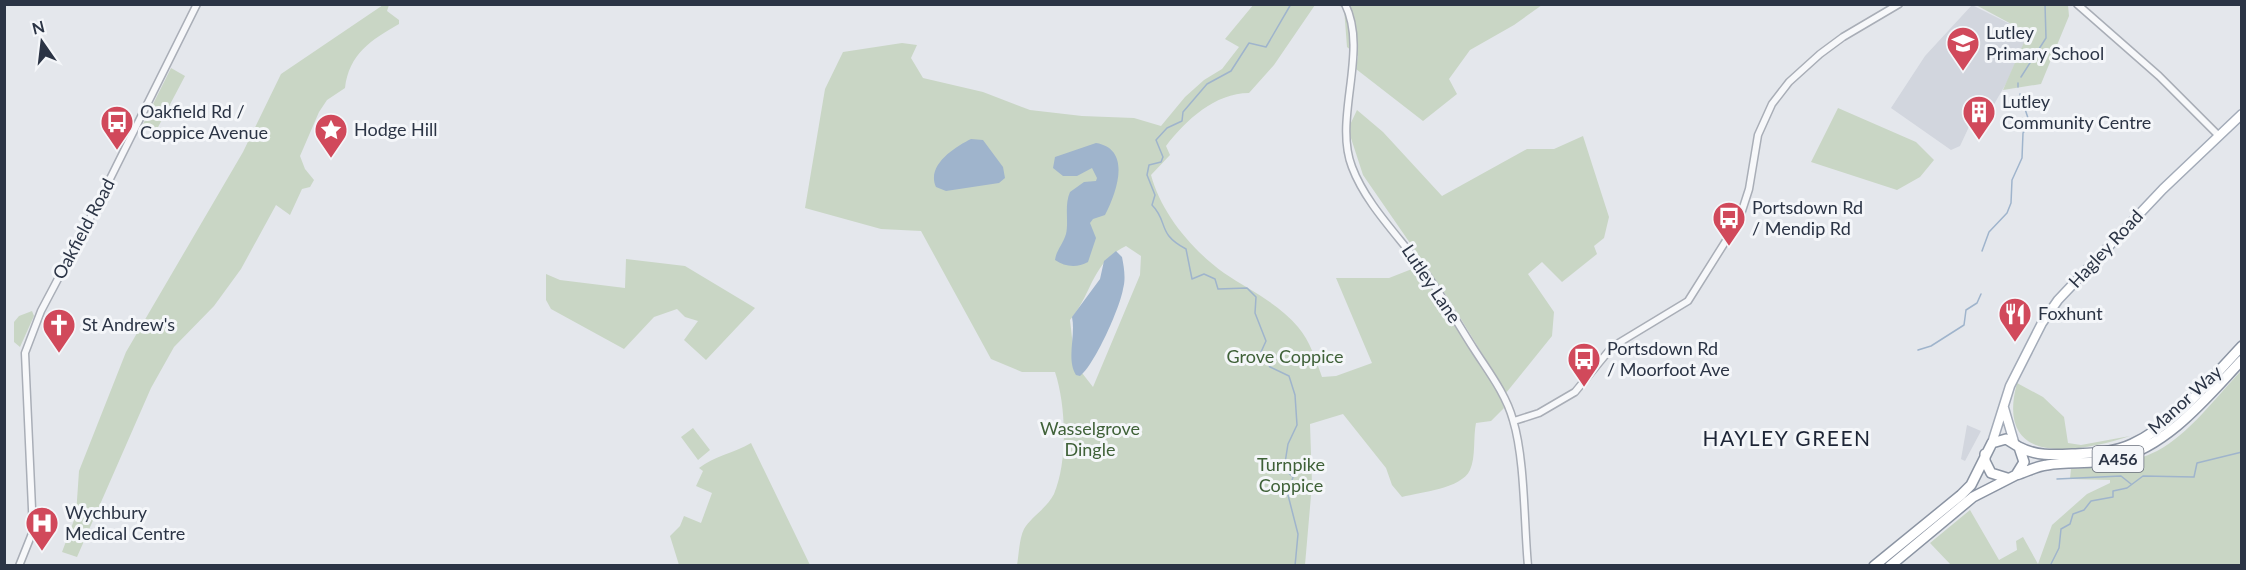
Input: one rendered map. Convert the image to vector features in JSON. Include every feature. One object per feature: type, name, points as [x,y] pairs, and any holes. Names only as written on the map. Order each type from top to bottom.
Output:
[{"type":"highway","name":"Manor Way","points":[[2016,444],[2039,454],[2096,453],[2131,445],[2163,424],[2241,346]]},
{"type":"highway","name":"Manor Way","points":[[2012,476],[2049,464],[2105,462],[2138,452],[2166,435],[2191,413],[2241,360]]},
{"type":"highway","name":"A456","points":[[1992,443],[2000,439],[2016,444]]},
{"type":"highway","points":[[1874,566],[1961,495],[1971,484],[1992,443]]},
{"type":"highway","points":[[1985,454],[1985,461],[1991,473],[2012,476],[2024,462],[2016,444]]},
{"type":"highway","name":"A456","points":[[1890,566],[1973,497],[2012,476]]},
{"type":"main road","name":"Hagley Road","points":[[1992,443],[2010,386],[2042,323],[2058,300],[2163,189],[2241,114]]},
{"type":"main road","points":[[2004,407],[2008,430],[2016,444]]},
{"type":"street","name":"Oakfield Road","points":[[19,566],[33,531],[25,353],[41,311],[98,205],[197,4]]},
{"type":"street","name":"Lutley Lane","points":[[1345,4],[1352,23],[1353,42],[1347,134],[1351,166],[1371,201],[1434,285],[1499,389],[1514,421],[1528,566]]},
{"type":"street","points":[[1514,421],[1539,413],[1575,392],[1612,347],[1688,301],[1739,220],[1749,189],[1758,135],[1772,105],[1789,82],[1820,54],[1842,37],[1899,4]]},
{"type":"street","points":[[2077,4],[2159,76],[2219,136]]},
{"type":"shaded area","name":"Lutley Primary School","points":[[1972,5],[2028,33],[2007,82],[1986,118],[1974,116],[1960,146],[1951,150],[1891,108],[1925,56]]},
{"type":"shaded area","points":[[1967,425],[1981,431],[1965,461],[1961,459]]},
{"type":"green space","points":[[1254,4],[1315,5],[1274,65],[1249,93],[1224,98],[1202,110],[1166,146],[1170,155],[1151,175],[1162,203],[1179,230],[1212,264],[1290,318],[1306,338],[1322,377],[1336,376],[1372,363],[1336,278],[1389,278],[1417,267],[1497,388],[1504,408],[1491,421],[1476,423],[1473,459],[1470,470],[1465,476],[1450,486],[1402,497],[1392,485],[1386,468],[1343,414],[1310,424],[1312,484],[1305,565],[1017,565],[1022,533],[1054,494],[1062,466],[1063,416],[1055,372],[1022,372],[991,359],[921,231],[881,229],[805,208],[825,89],[843,52],[902,43],[917,45],[911,58],[923,78],[983,92],[1030,110],[1082,116],[1134,118],[1161,126],[1185,97],[1204,80],[1222,69],[1239,47],[1225,39]],"holes":[[[1126,246],[1141,256],[1140,275],[1093,387],[1075,364],[1070,320],[1078,310],[1099,270],[1114,253]]]},
{"type":"green space","points":[[383,5],[389,5],[387,11],[399,20],[399,24],[363,49],[351,66],[345,88],[327,100],[319,112],[300,156],[305,169],[314,180],[310,187],[302,189],[290,215],[276,205],[241,269],[214,306],[174,347],[151,388],[77,557],[62,552],[76,515],[79,471],[126,352],[243,152],[281,74]]},
{"type":"green space","points":[[1337,5],[1542,5],[1514,25],[1470,50],[1449,79],[1457,94],[1423,121],[1356,69],[1358,56],[1347,47],[1344,8]]},
{"type":"green space","points":[[1976,5],[2068,5],[2069,16],[2041,84],[2003,90],[2028,33]]},
{"type":"green space","points":[[171,68],[185,76],[156,131],[143,124]]},
{"type":"green space","points":[[1838,108],[1916,142],[1934,160],[1920,177],[1897,190],[1811,162]]},
{"type":"green space","points":[[1357,110],[1383,132],[1442,196],[1527,149],[1554,149],[1583,136],[1609,217],[1604,238],[1594,246],[1597,254],[1562,282],[1542,262],[1528,274],[1554,312],[1552,336],[1506,393],[1450,301],[1363,175],[1348,129]]},
{"type":"green space","points":[[626,259],[685,266],[755,308],[706,360],[684,340],[698,321],[685,317],[677,309],[654,317],[624,349],[551,309],[546,300],[546,274],[560,280],[625,288]]},
{"type":"green space","points":[[32,311],[34,316],[20,347],[14,342],[14,322],[19,316]]},
{"type":"green space","points":[[2241,371],[2241,565],[1951,565],[1930,543],[1970,510],[1999,560],[2017,550],[2016,541],[2023,537],[2038,564],[2052,525],[2087,494],[2110,483],[2110,480],[2070,479],[2071,469],[2115,464],[2157,451],[2191,425]]},
{"type":"green space","points":[[2017,383],[2043,397],[2064,417],[2068,443],[2081,445],[2130,436],[2087,447],[2065,449],[2045,448],[2029,442],[2018,430],[2013,410]]},
{"type":"green space","points":[[693,428],[710,450],[698,460],[681,437]]},
{"type":"green space","points":[[751,443],[810,565],[679,565],[670,536],[680,526],[684,516],[701,523],[712,493],[696,486],[703,471],[699,468],[711,460]]},
{"type":"water","points":[[971,139],[983,140],[1003,167],[1005,178],[999,183],[946,191],[936,187],[934,179],[938,164],[950,152]]},
{"type":"water","points":[[1096,143],[1107,147],[1114,154],[1118,162],[1117,184],[1105,215],[1093,219],[1090,223],[1096,238],[1088,262],[1075,266],[1067,265],[1055,260],[1066,234],[1067,202],[1070,192],[1084,182],[1096,181],[1097,178],[1092,168],[1077,176],[1063,176],[1053,168],[1055,157]]},
{"type":"water","points":[[1116,251],[1122,257],[1124,269],[1121,298],[1106,336],[1092,361],[1080,376],[1076,375],[1071,355],[1072,317],[1100,279],[1104,261]]},
{"type":"waterway","points":[[1291,4],[1266,47],[1249,43],[1231,71],[1207,84],[1183,112],[1182,121],[1167,128],[1156,140],[1163,157],[1161,162],[1149,165],[1147,175],[1155,195],[1152,205],[1170,238],[1186,249],[1192,279],[1204,274],[1215,279],[1218,289],[1247,288],[1256,297],[1255,313],[1266,341],[1261,352],[1270,367],[1289,376],[1295,395],[1297,425],[1288,444],[1284,469],[1293,477],[1288,495],[1298,534],[1295,566]]},
{"type":"waterway","points":[[2021,77],[2046,38],[2045,4]]},
{"type":"waterway","points":[[1982,251],[1989,232],[2007,213],[2011,203],[2012,180],[2022,158],[2023,133],[2030,124],[2020,94]]},
{"type":"waterway","points":[[1918,350],[1931,346],[1964,325],[1966,310],[1977,303],[1981,294]]},
{"type":"waterway","points":[[2050,566],[2059,548],[2061,529],[2070,524],[2073,514],[2084,510],[2091,501],[2113,497],[2113,491],[2127,488],[2143,476],[2194,477],[2197,463],[2242,452]]},
{"type":"waterway","points":[[2057,479],[2121,476],[2131,484]]},
{"type":"place","name":"Lutley Primary School","points":[[1963,72]]},
{"type":"place","name":"Lutley Community Centre","points":[[1979,141]]},
{"type":"place","name":"Oakfield Rd / Coppice Avenue","points":[[117,151]]},
{"type":"place","name":"Hodge Hill","points":[[331,159]]},
{"type":"place","name":"Portsdown Rd / Mendip Rd","points":[[1729,247]]},
{"type":"place","name":"Foxhunt","points":[[2015,343]]},
{"type":"place","name":"St Andrew's","points":[[59,354]]},
{"type":"place","name":"Portsdown Rd / Moorfoot Ave","points":[[1584,388]]},
{"type":"place","name":"Wychbury Medical Centre","points":[[42,552]]},
{"type":"district","name":"HAYLEY GREEN","points":[[1787,439]]},
{"type":"park label","name":"Grove Coppice","points":[[1285,357]]},
{"type":"park label","name":"Wasselgrove Dingle","points":[[1090,439]]},
{"type":"park label","name":"Turnpike Coppice","points":[[1291,475]]}]
